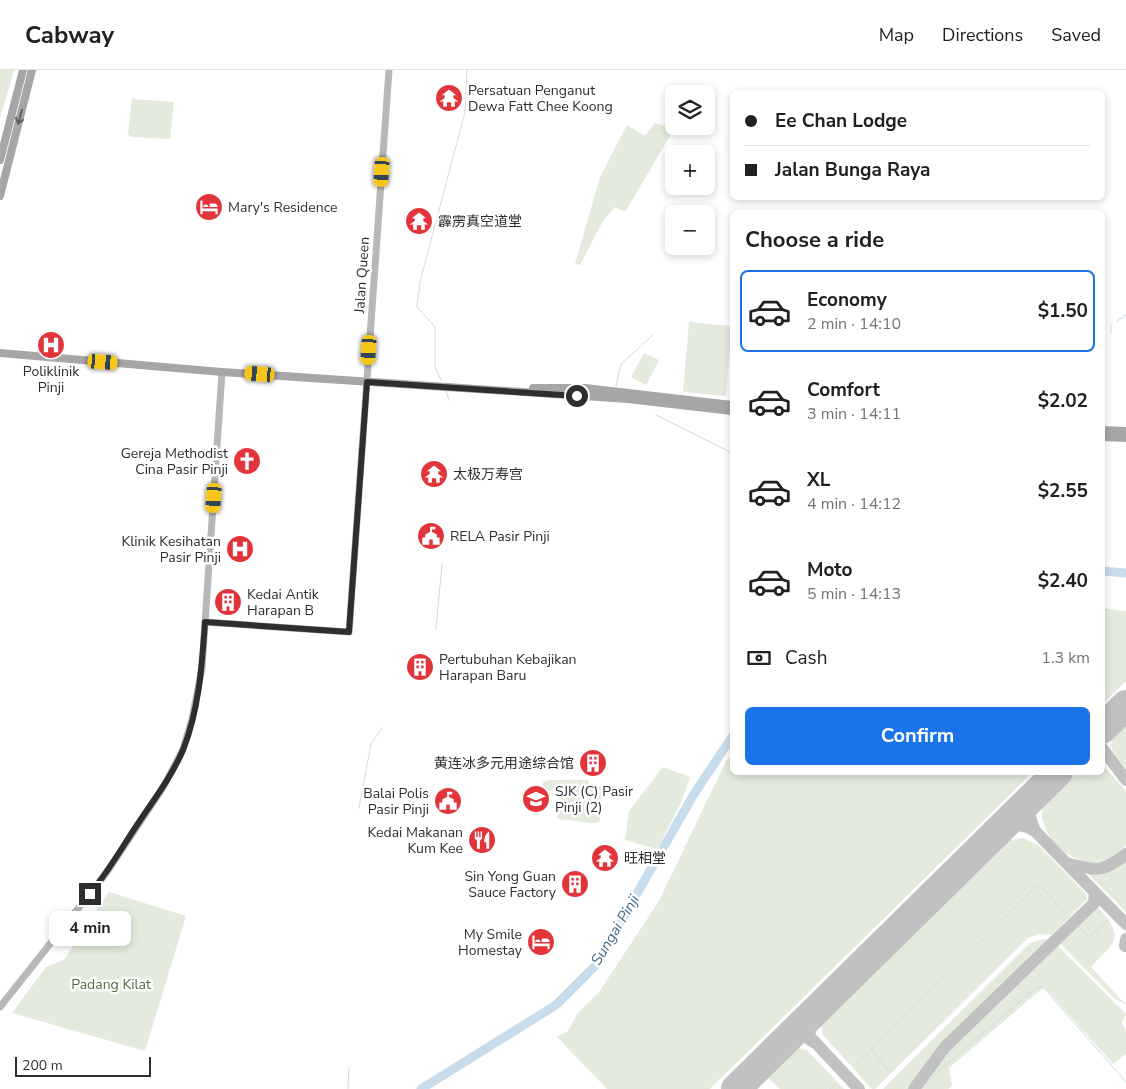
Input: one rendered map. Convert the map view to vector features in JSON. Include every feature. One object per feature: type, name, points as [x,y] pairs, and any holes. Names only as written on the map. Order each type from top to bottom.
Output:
[{"type":"main road","points":[[0,160],[23,70]]},
{"type":"main road","points":[[0,196],[32,70]]},
{"type":"main road","name":"Jalan Queen","points":[[205,622],[349,632],[389,70]]},
{"type":"main road","points":[[1,355],[628,399],[730,411]]},
{"type":"main road","points":[[0,1007],[107,872],[164,786],[183,749],[192,719],[202,668],[222,372]]},
{"type":"main road","points":[[504,391],[585,388],[730,405]]},
{"type":"main road","points":[[549,394],[579,392],[585,388]]},
{"type":"main road","points":[[585,388],[591,392],[628,399]]},
{"type":"main road","points":[[1105,433],[1126,432]]},
{"type":"main road","points":[[1105,433],[1126,438]]},
{"type":"green space","points":[[0,70],[14,70],[0,118]]},
{"type":"green space","points":[[132,99],[174,102],[170,139],[131,137],[128,134]]},
{"type":"green space","points":[[655,123],[665,126],[665,135],[670,135],[625,212],[615,207],[603,221],[580,265],[575,264],[600,177],[627,125],[645,136]]},
{"type":"green space","points":[[689,322],[730,326],[726,396],[683,392]]},
{"type":"green space","points":[[644,353],[659,360],[646,385],[631,377]]},
{"type":"green space","points":[[1105,608],[1126,611],[1126,681],[1105,702]]},
{"type":"green space","points":[[1126,724],[1126,768],[1115,755],[1111,746],[1115,736]]},
{"type":"green space","points":[[730,758],[730,775],[1030,775],[710,1089],[607,1089],[557,1037],[568,1031],[577,1014],[599,992],[659,901],[726,761]]},
{"type":"green space","points":[[663,767],[690,777],[681,803],[657,849],[625,840],[629,811]]},
{"type":"green space","points":[[1105,767],[1126,791],[1126,845],[1105,860],[1086,862],[1076,858],[1066,853],[1050,836],[1042,816],[1043,806],[1075,775],[1105,775]]},
{"type":"green space","points":[[549,780],[588,780],[589,785],[601,787],[600,821],[595,823],[557,819],[559,791],[543,790],[543,782]]},
{"type":"green space","points":[[1023,838],[1039,846],[1087,895],[1087,899],[1052,935],[1039,934],[1028,938],[875,1089],[872,1089],[823,1035],[821,1024],[1009,840]]},
{"type":"green space","points":[[1126,859],[1126,912],[1088,874],[1114,869]]},
{"type":"green space","name":"Padang Kilat","points":[[109,892],[186,916],[145,1051],[12,1013],[46,967],[64,960]]},
{"type":"green space","points":[[1098,907],[1107,918],[1115,933],[1112,945],[1091,967],[1126,1005],[1115,999],[1058,941],[1092,908]]},
{"type":"green space","points":[[1044,939],[1049,940],[944,1042],[909,1089],[883,1089],[1030,943]]},
{"type":"green space","points":[[1055,943],[1126,1014],[1122,1023],[1126,1030],[1126,1054],[1113,1064],[1044,987],[949,1068],[952,1086],[948,1089],[917,1089],[949,1046]]},
{"type":"green space","points":[[797,1048],[807,1050],[844,1089],[780,1089],[769,1079],[769,1075]]},
{"type":"waterway","points":[[441,380],[435,367],[435,327],[417,307],[420,282],[465,112],[467,70]]},
{"type":"waterway","points":[[1117,321],[1126,315]]},
{"type":"waterway","points":[[1111,325],[1111,333]]},
{"type":"waterway","points":[[616,386],[621,364],[653,335]]},
{"type":"waterway","points":[[446,391],[449,400]]},
{"type":"waterway","points":[[656,415],[730,452]]},
{"type":"waterway","points":[[436,629],[442,564]]},
{"type":"waterway","name":"Sungai Pinji","points":[[1105,571],[1126,573]]},
{"type":"waterway","points":[[359,808],[371,744],[382,728]]},
{"type":"waterway","name":"Sungai Pinji","points":[[421,1089],[556,1005],[596,965],[694,794],[730,740]]},
{"type":"waterway","points":[[856,1065],[1036,886],[1040,886],[1066,913]]},
{"type":"waterway","points":[[1079,927],[1089,937],[1108,920]]},
{"type":"waterway","points":[[932,1077],[1036,988],[1043,987],[1126,1082]]},
{"type":"waterway","points":[[871,1050],[890,1072]]},
{"type":"waterway","points":[[348,1089],[349,1067]]},
{"type":"waterway","points":[[895,1078],[902,1085]]},
{"type":"waterway","points":[[830,1089],[834,1085]]},
{"type":"taxiway","points":[[1105,732],[1109,722]]},
{"type":"taxiway","points":[[1105,752],[1126,780]]},
{"type":"taxiway","points":[[1035,795],[1030,814],[1031,822],[1036,832],[1126,924]]},
{"type":"taxiway","points":[[993,836],[1004,829],[1020,825],[1036,832]]},
{"type":"taxiway","points":[[1070,864],[1093,869],[1100,868],[1112,864],[1126,854]]},
{"type":"taxiway","points":[[914,1089],[945,1047],[1094,903],[1095,892]]},
{"type":"taxiway","points":[[1125,946],[1126,939]]},
{"type":"taxiway","points":[[810,1016],[808,1029],[811,1038],[859,1089]]},
{"type":"taxiway","points":[[786,1039],[802,1035],[815,1043]]},
{"type":"runway","points":[[1105,726],[1126,705]]},
{"type":"runway","points":[[736,1089],[1055,775]]},
{"type":"place","name":"Persatuan Penganut Dewa Fatt Chee Koong","points":[[449,98]]},
{"type":"place","name":"Mary's Residence","points":[[209,207]]},
{"type":"place","name":"霹雳真空道堂","points":[[419,221]]},
{"type":"place","name":"Poliklinik Pinji","points":[[51,345]]},
{"type":"place","name":"Gereja Methodist Cina Pasir Pinji","points":[[247,461]]},
{"type":"place","name":"太极万寿宫","points":[[434,474]]},
{"type":"place","name":"RELA Pasir Pinji","points":[[431,536]]},
{"type":"place","name":"Klinik Kesihatan Pasir Pinji","points":[[240,549]]},
{"type":"place","name":"Kedai Antik Harapan B","points":[[228,602]]},
{"type":"place","name":"Pertubuhan Kebajikan Harapan Baru","points":[[420,667]]},
{"type":"place","name":"黄连冰多元用途综合馆","points":[[593,763]]},
{"type":"place","name":"SJK (C) Pasir Pinji (2)","points":[[536,799]]},
{"type":"place","name":"Balai Polis Pasir Pinji","points":[[448,801]]},
{"type":"place","name":"Kedai Makanan Kum Kee","points":[[482,840]]},
{"type":"place","name":"旺相堂","points":[[605,858]]},
{"type":"place","name":"Sin Yong Guan Sauce Factory","points":[[575,884]]},
{"type":"place","name":"My Smile Homestay","points":[[541,942]]},
{"type":"route","points":[[90,894],[107,872],[164,786],[183,749],[192,719],[202,668],[205,622],[349,632],[367,382],[577,396]]}]
